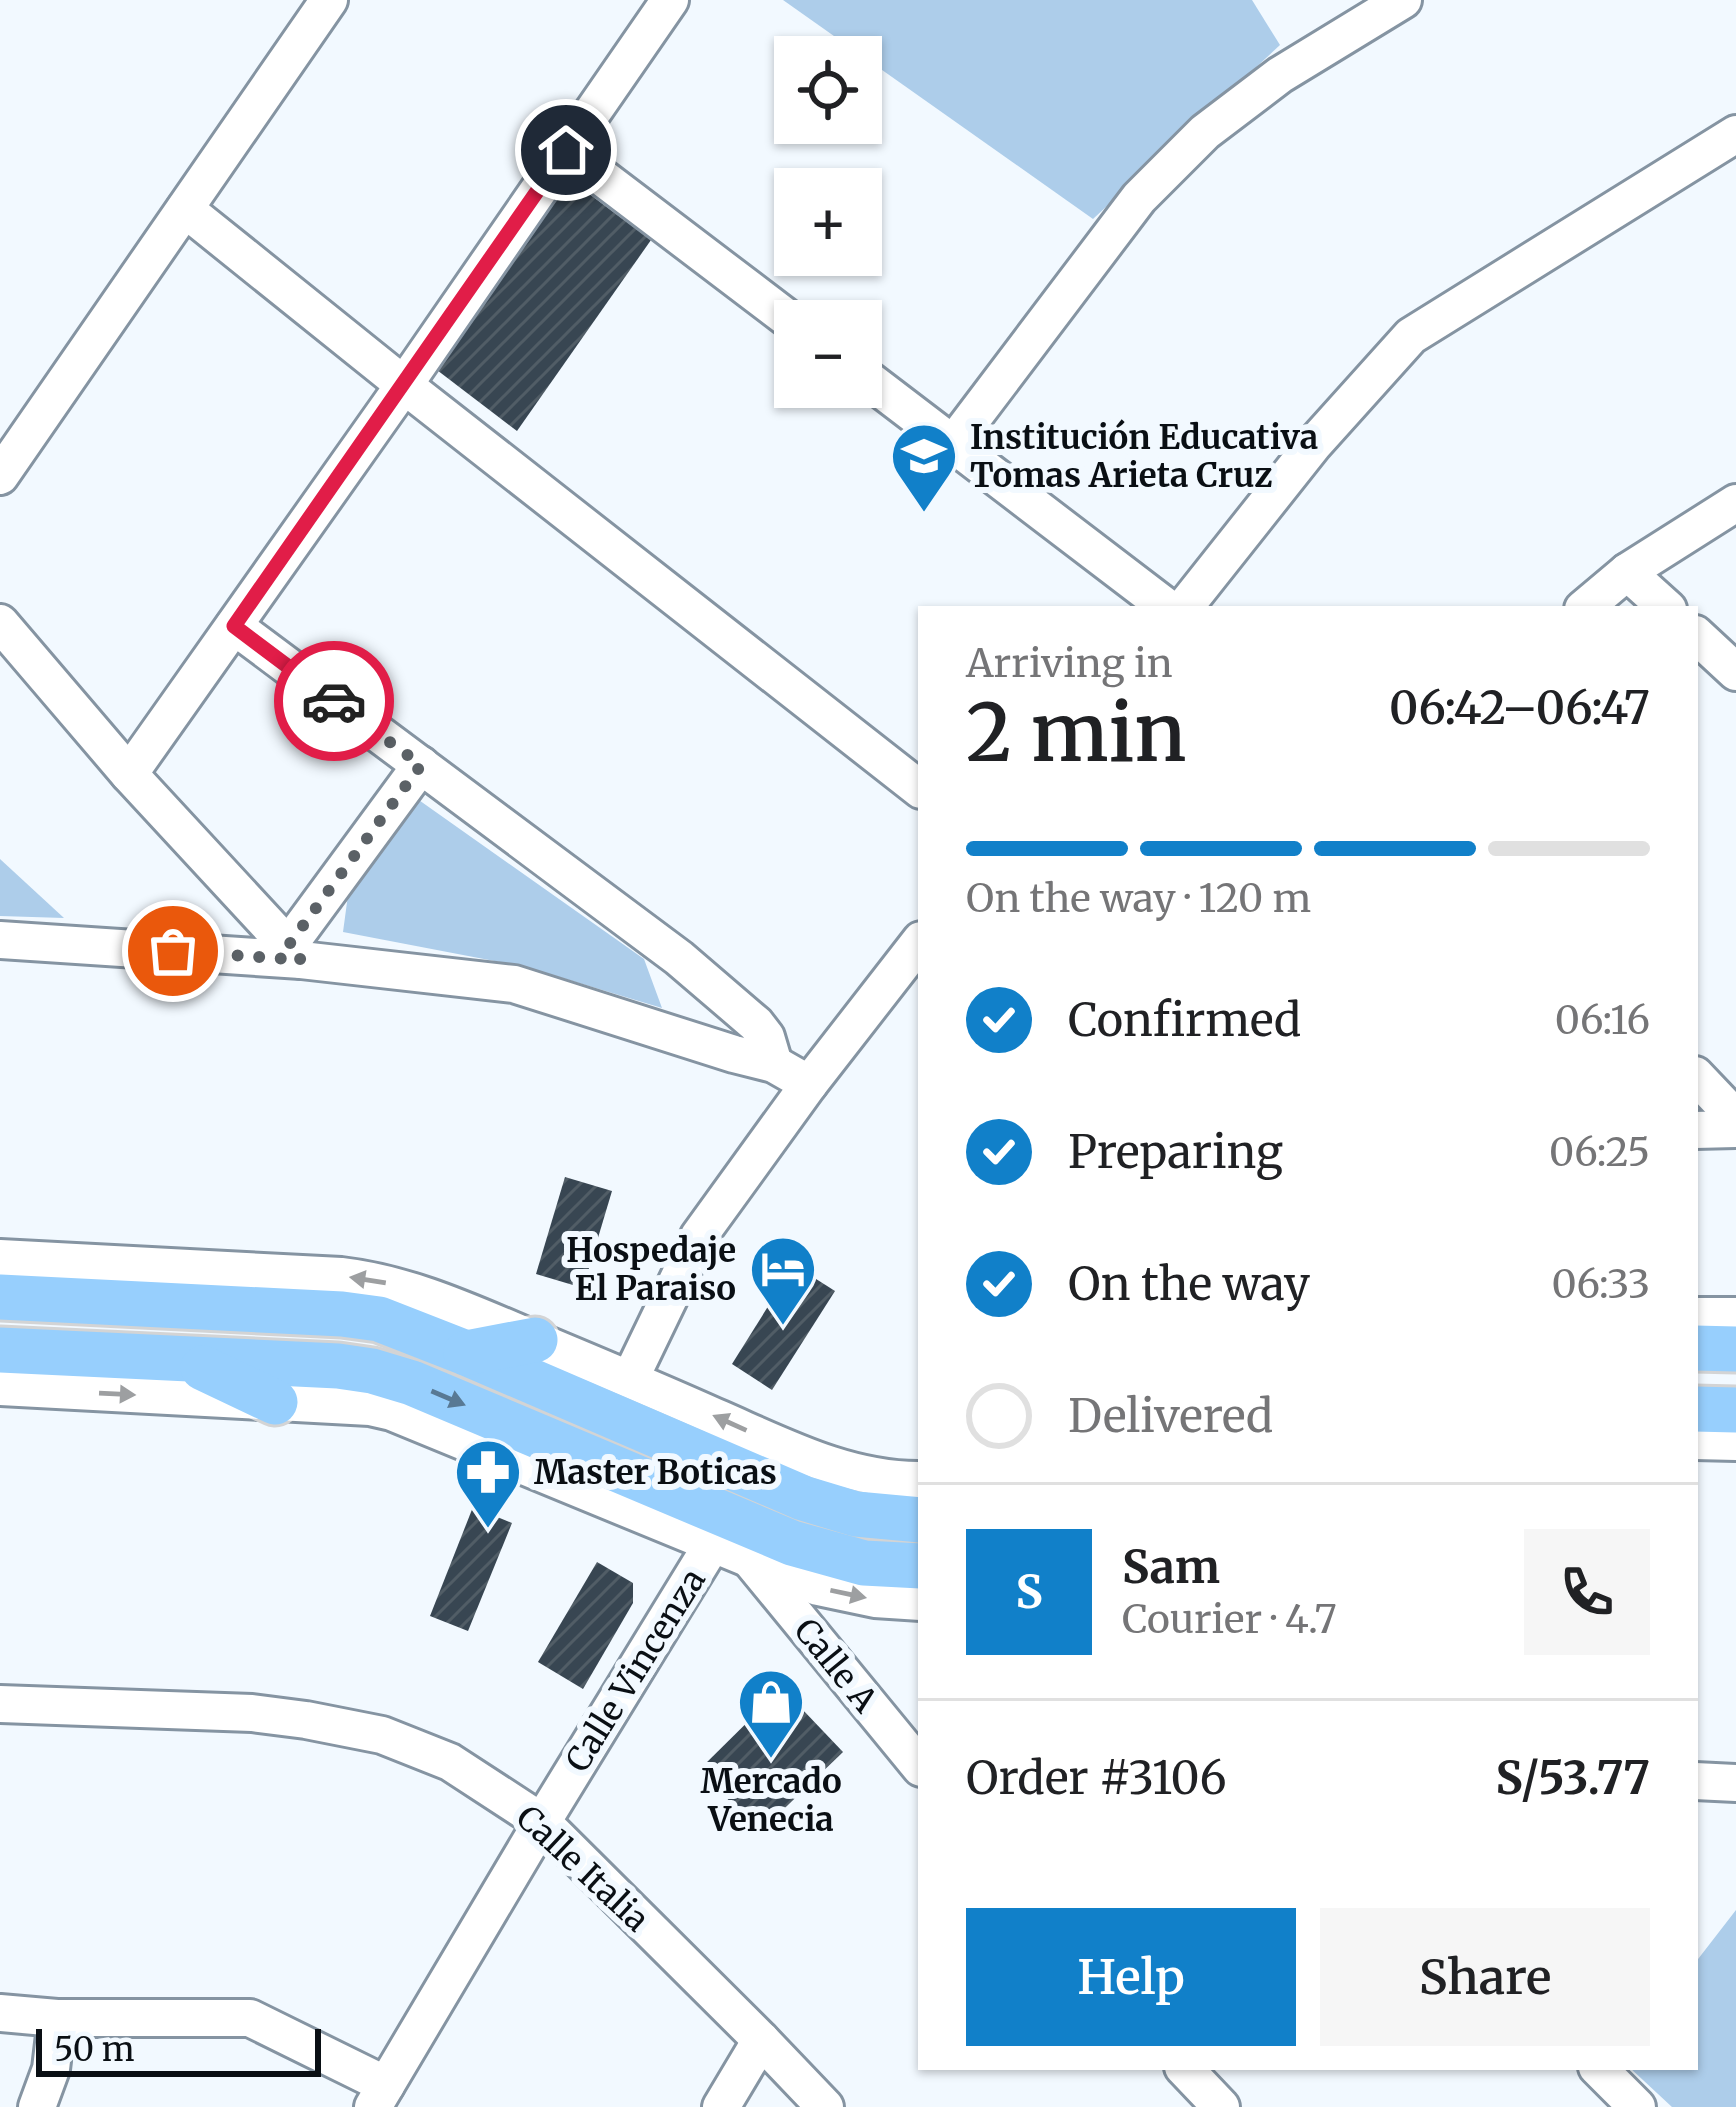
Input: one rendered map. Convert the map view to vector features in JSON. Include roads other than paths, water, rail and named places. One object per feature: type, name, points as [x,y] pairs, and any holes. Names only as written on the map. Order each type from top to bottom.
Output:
[{"type":"main road","points":[[0,1297],[380,1319],[803,1498],[856,1514],[918,1520]]},
{"type":"main road","points":[[466,1353],[535,1340]]},
{"type":"main road","points":[[1698,1348],[1736,1349]]},
{"type":"main road","points":[[0,1350],[338,1366],[393,1376],[792,1543],[864,1563],[918,1566]]},
{"type":"main road","points":[[184,1359],[275,1402]]},
{"type":"main road","points":[[1698,1409],[1736,1410]]},
{"type":"street","points":[[0,476],[329,0]]},
{"type":"street","points":[[130,773],[670,0]]},
{"type":"street","points":[[952,444],[1139,198],[1205,132],[1280,75],[1403,0]]},
{"type":"street","points":[[1186,606],[1313,445],[1411,336],[1736,134]]},
{"type":"street","points":[[566,150],[774,308]]},
{"type":"street","points":[[185,209],[918,788]]},
{"type":"street","points":[[882,390],[1165,606]]},
{"type":"street","points":[[1587,606],[1627,572],[1736,503]]},
{"type":"street","points":[[1627,572],[1665,606]]},
{"type":"street","points":[[0,623],[294,953]]},
{"type":"street","points":[[234,626],[679,958],[746,1013],[766,1037],[773,1064]]},
{"type":"street","points":[[1698,637],[1736,672]]},
{"type":"street","points":[[294,953],[421,765]]},
{"type":"street","points":[[0,940],[294,953],[514,984],[773,1064],[808,1084]]},
{"type":"street","points":[[630,1379],[699,1236],[808,1084],[918,944]]},
{"type":"street","points":[[1698,1078],[1736,1118]]},
{"type":"street","points":[[1698,1130],[1736,1129]]},
{"type":"street","points":[[0,1258],[371,1280],[429,1295],[826,1464],[882,1478],[918,1480]]},
{"type":"street","points":[[1698,1316],[1736,1316]]},
{"type":"street","points":[[0,1387],[392,1412],[832,1591],[918,1602]]},
{"type":"street","points":[[1698,1441],[1736,1442]]},
{"type":"street","name":"Calle Vincenza","points":[[380,2096],[713,1544]]},
{"type":"street","name":"Calle A","points":[[751,1561],[918,1764]]},
{"type":"street","name":"Calle Italia","points":[[0,1704],[252,1713],[382,1736],[450,1762],[542,1822],[825,2107]]},
{"type":"street","points":[[1698,1781],[1736,1783]]},
{"type":"street","points":[[0,2013],[57,2018],[250,2018],[380,2096]]},
{"type":"street","points":[[37,2107],[51,2069],[57,2018]]},
{"type":"street","points":[[721,2107],[761,2040]]},
{"type":"street","points":[[1186,2070],[1221,2107]]},
{"type":"street","points":[[1600,2070],[1637,2107]]},
{"type":"place","name":"Institución Educativa Tomas Arieta Cruz","points":[[924,515]]},
{"type":"place","name":"Hospedaje El Paraiso","points":[[783,1328]]},
{"type":"place","name":"Master Boticas","points":[[488,1531]]},
{"type":"place","name":"Mercado Venecia","points":[[771,1761]]}]
